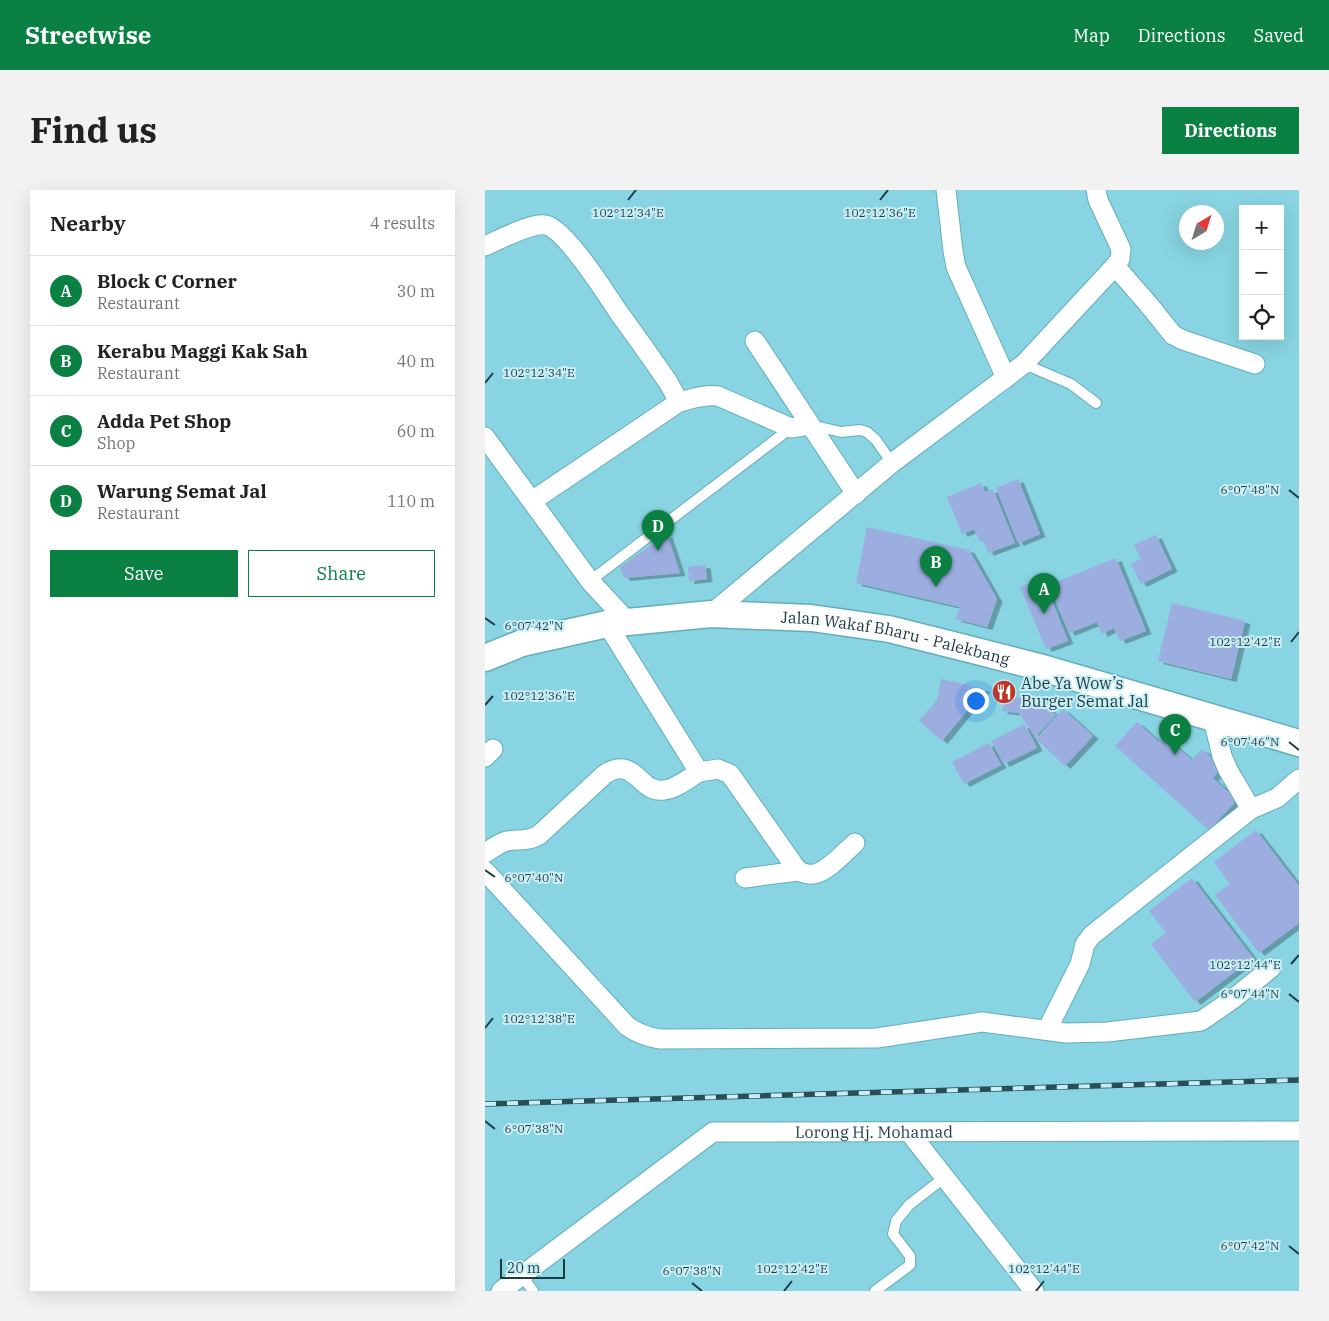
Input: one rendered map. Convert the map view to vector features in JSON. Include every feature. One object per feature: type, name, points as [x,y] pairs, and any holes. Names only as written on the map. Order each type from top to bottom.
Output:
[{"type":"main road","name":"Jalan Wakaf Bharu - Palekbang","points":[[485,658],[522,643],[617,623],[711,614],[811,618],[889,629],[1039,667],[1299,743]]},
{"type":"street","points":[[946,190],[956,267],[1006,378]]},
{"type":"street","points":[[711,614],[892,463],[1025,364],[1115,266],[1121,249],[1098,200],[1096,190]]},
{"type":"street","points":[[485,246],[533,226],[546,225],[552,228],[578,254],[668,382],[679,402]]},
{"type":"street","points":[[1115,266],[1177,338],[1255,364]]},
{"type":"street","points":[[755,341],[856,494]]},
{"type":"street","points":[[532,502],[679,402],[701,396],[718,396],[791,428],[810,425]]},
{"type":"street","points":[[485,436],[492,461],[532,502],[590,581],[617,623],[699,772]]},
{"type":"street","points":[[1213,719],[1222,756],[1251,809]]},
{"type":"street","points":[[485,853],[504,842],[525,841],[539,835],[605,774],[621,768],[630,770],[651,789],[659,791],[674,787],[699,772],[718,769],[730,774],[798,870],[806,874],[826,869],[855,843]]},
{"type":"street","points":[[1047,1030],[1080,964],[1088,939],[1251,809],[1277,798],[1299,780]]},
{"type":"street","points":[[745,878],[798,870]]},
{"type":"street","points":[[485,871],[627,1026],[637,1033],[660,1039],[877,1038],[982,1022],[1066,1033],[1107,1032],[1201,1021],[1233,999],[1271,968]]},
{"type":"street","name":"Lorong Hj. Mohamad","points":[[501,1291],[713,1132],[1299,1131]]},
{"type":"street","points":[[909,1132],[1034,1291]]},
{"type":"lane","points":[[1025,364],[1071,384],[1096,403]]},
{"type":"lane","points":[[810,425],[841,432],[861,430],[867,432],[876,440],[892,463]]},
{"type":"lane","points":[[590,581],[791,428]]},
{"type":"lane","points":[[875,1291],[910,1265],[910,1256],[893,1234],[896,1222],[909,1205],[945,1177]]},
{"type":"lane","points":[[521,1276],[533,1291]]},
{"type":"building","points":[[1018,479],[1040,534],[1018,543],[996,488]]},
{"type":"building","points":[[981,483],[985,492],[993,489],[1015,543],[988,553],[984,541],[980,542],[974,529],[962,534],[947,497]]},
{"type":"building","points":[[867,527],[969,550],[997,599],[987,627],[956,619],[960,607],[856,583]]},
{"type":"building","points":[[667,534],[680,573],[624,578],[620,567]]},
{"type":"building","points":[[1156,535],[1172,569],[1141,584],[1131,564],[1141,559],[1134,545]]},
{"type":"building","points":[[1116,558],[1146,631],[1120,641],[1114,628],[1102,634],[1097,622],[1069,633],[1049,585]]},
{"type":"building","points":[[705,565],[707,579],[689,581],[688,567]]},
{"type":"building","points":[[1043,578],[1068,641],[1046,649],[1020,587]]},
{"type":"building","points":[[1172,603],[1245,621],[1231,679],[1158,661]]},
{"type":"building","points":[[941,679],[985,689],[942,741],[919,721],[937,700]]},
{"type":"building","points":[[1005,695],[1040,701],[1056,715],[1035,737],[1019,713],[1002,711]]},
{"type":"building","points":[[1063,709],[1093,736],[1065,766],[1036,739]]},
{"type":"building","points":[[1137,722],[1159,742],[1164,736],[1192,760],[1202,749],[1222,767],[1213,778],[1237,800],[1209,830],[1115,746]]},
{"type":"building","points":[[1025,724],[1037,748],[1004,764],[991,741]]},
{"type":"building","points":[[989,743],[1001,765],[964,784],[952,762]]},
{"type":"building","points":[[1256,830],[1299,886],[1299,923],[1259,953],[1215,895],[1230,884],[1214,862]]},
{"type":"building","points":[[1192,878],[1253,958],[1195,1002],[1151,944],[1166,933],[1149,911]]},
{"type":"railway","points":[[485,1104],[1299,1080]]},
{"type":"place","name":"Warung Semat Jal","points":[[658,551]]},
{"type":"place","name":"Kerabu Maggi Kak Sah","points":[[936,587]]},
{"type":"place","name":"Block C Corner","points":[[1044,614]]},
{"type":"place","name":"Abe Ya Wow’s Burger Semat Jal","points":[[1004,692]]},
{"type":"place","name":"Adda Pet Shop","points":[[1175,755]]}]
